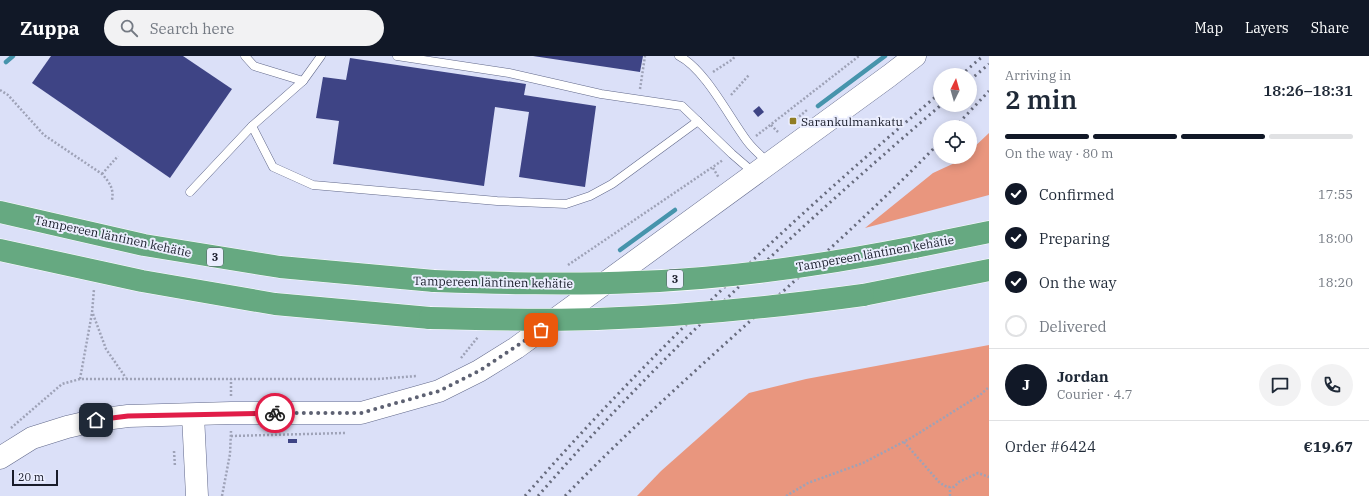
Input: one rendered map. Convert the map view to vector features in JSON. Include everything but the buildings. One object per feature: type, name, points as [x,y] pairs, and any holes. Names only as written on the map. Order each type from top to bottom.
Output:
[{"type":"highway","name":"Tampereen läntinen kehätie","points":[[0,212],[144,245],[273,266],[372,277],[434,281],[552,284],[637,282],[721,276],[836,262],[989,232]]},
{"type":"highway","points":[[0,250],[142,281],[275,304],[430,318],[522,320],[669,315],[790,305],[863,295],[989,270]]},
{"type":"main road","points":[[0,458],[32,438],[96,420],[128,416],[361,413],[439,391],[479,371],[516,348],[915,56]]},
{"type":"main road","points":[[193,415],[197,496]]},
{"type":"lane","points":[[245,56],[254,66],[303,81]]},
{"type":"lane","points":[[190,192],[252,126],[303,81],[321,56]]},
{"type":"lane","points":[[397,56],[509,73],[601,94],[682,106],[732,154],[762,168]]},
{"type":"lane","points":[[679,56],[688,60],[703,78],[748,142],[762,168]]},
{"type":"lane","points":[[252,126],[273,167],[313,185],[497,201],[566,204],[590,196],[612,184],[698,121]]},
{"type":"path","points":[[639,100],[645,56]]},
{"type":"path","points":[[703,78],[733,59],[735,56]]},
{"type":"path","points":[[748,142],[859,56]]},
{"type":"path","points":[[730,96],[749,76]]},
{"type":"path","points":[[0,90],[8,95],[44,135],[102,174],[108,180],[114,191],[112,200]]},
{"type":"path","points":[[771,125],[777,133]]},
{"type":"path","points":[[562,269],[618,233],[732,154]]},
{"type":"path","points":[[102,174],[118,156]]},
{"type":"path","points":[[80,379],[95,288]]},
{"type":"path","points":[[92,313],[106,349],[126,378]]},
{"type":"path","points":[[460,359],[483,331]]},
{"type":"path","points":[[9,429],[62,384],[80,379],[377,379],[425,375]]},
{"type":"path","points":[[230,378],[230,400]]},
{"type":"path","points":[[786,496],[808,483],[863,463],[904,442],[980,395],[989,387]]},
{"type":"path","points":[[222,496],[230,454],[231,436]]},
{"type":"path","points":[[904,442],[940,483],[954,487],[959,482],[978,474],[989,477]]},
{"type":"path","points":[[950,487],[950,496]]},
{"type":"shaded area","points":[[989,133],[989,195],[865,228],[933,173],[952,164],[977,164],[977,144]]},
{"type":"shaded area","points":[[989,345],[989,496],[637,496],[661,471],[749,393],[806,379]]},
{"type":"waterway","points":[[6,62],[13,56]]},
{"type":"waterway","points":[[818,106],[885,56]]},
{"type":"waterway","points":[[620,250],[675,210]]},
{"type":"railway","points":[[969,68],[983,56]]},
{"type":"railway","points":[[977,74],[989,64]]},
{"type":"railway","points":[[962,120],[989,91]]},
{"type":"railway","points":[[525,496],[573,442],[673,337],[831,188],[933,99]]},
{"type":"railway","points":[[538,496],[633,392],[732,293],[835,198],[933,112]]},
{"type":"railway","points":[[565,496],[657,406],[848,232],[933,149]]},
{"type":"way so far","points":[[275,413],[361,413],[439,391],[479,371],[516,348],[541,330]]},
{"type":"place","name":"Sarankulmankatu","points":[[793,121]]},
{"type":"route","points":[[96,420],[128,416],[275,413]]}]
